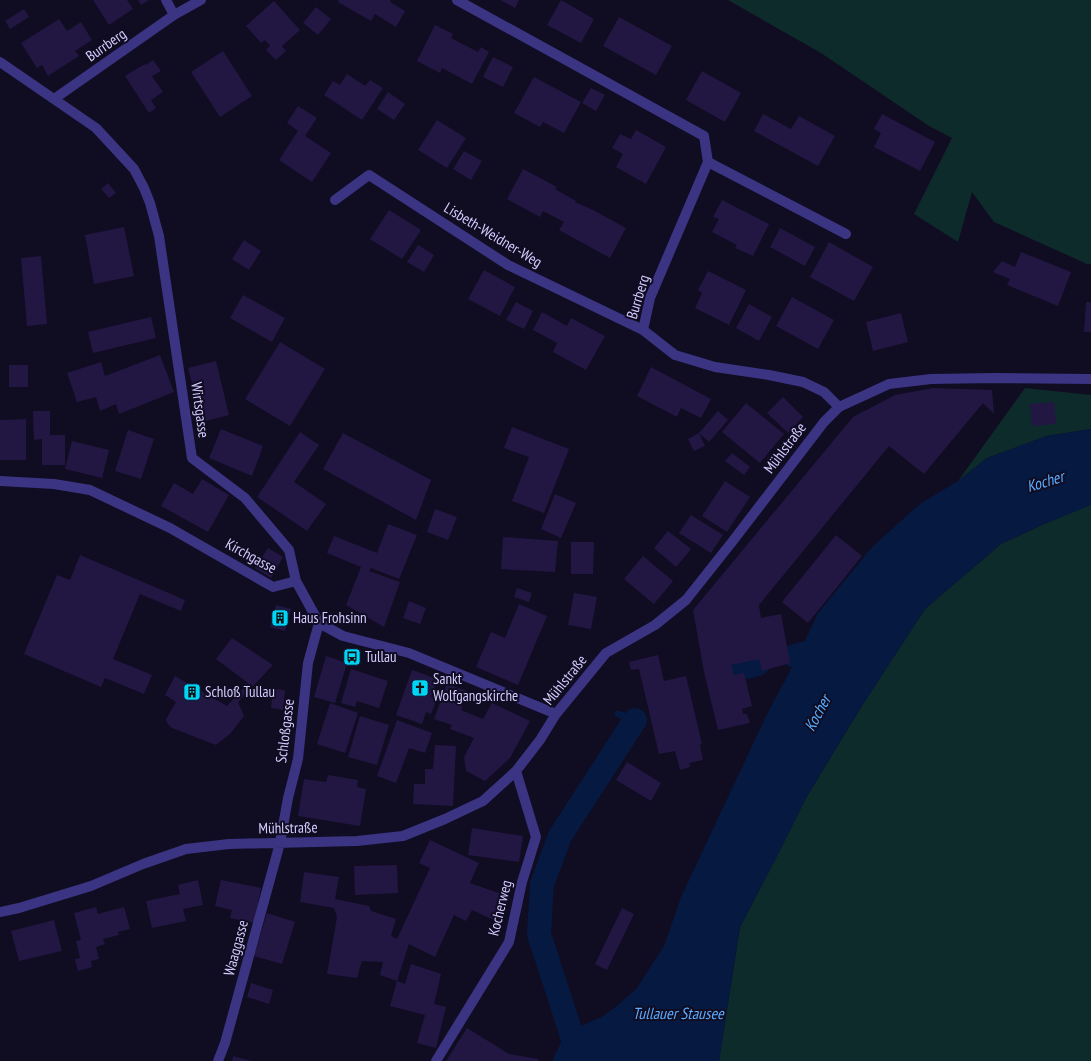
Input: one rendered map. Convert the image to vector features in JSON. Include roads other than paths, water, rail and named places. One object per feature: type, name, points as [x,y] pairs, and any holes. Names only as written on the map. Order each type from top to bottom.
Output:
[{"type":"street","points":[[166,0],[174,15]]},
{"type":"street","name":"Burrberg","points":[[54,99],[174,15],[201,0]]},
{"type":"street","points":[[457,0],[704,136],[708,162],[846,234]]},
{"type":"street","points":[[0,62],[54,99]]},
{"type":"street","name":"Wirtsgasse","points":[[54,99],[96,128],[134,169],[144,188],[150,203],[159,236],[192,458],[245,498],[289,550],[296,581]]},
{"type":"street","name":"Burrberg","points":[[708,162],[650,298],[643,330],[675,356],[716,367],[803,382],[824,392],[839,407]]},
{"type":"street","name":"Lisbeth-Weidner-Weg","points":[[335,200],[369,175],[508,265],[643,330]]},
{"type":"street","name":"Mühlstraße","points":[[0,912],[19,908],[91,886],[143,864],[186,849],[229,844],[357,841],[403,836],[445,819],[483,801],[516,771],[540,740],[556,714],[606,654],[655,625],[686,600],[824,422],[839,407],[889,384],[931,379],[1091,379]]},
{"type":"street","name":"Kirchgasse","points":[[0,481],[54,484],[90,490],[170,528],[273,587],[296,581]]},
{"type":"street","points":[[296,581],[319,623],[343,636],[409,653],[556,714]]},
{"type":"street","name":"Schloßgasse","points":[[280,844],[288,798],[298,759],[308,663],[319,623]]},
{"type":"street","name":"Kocherweg","points":[[436,1061],[509,942],[522,882],[536,837],[516,771]]},
{"type":"street","name":"Waaggasse","points":[[218,1061],[225,1044],[280,844]]},
{"type":"water","name":"Tullauer Stausee","points":[[1091,429],[1091,505],[1044,524],[1001,544],[925,609],[863,704],[806,798],[740,927],[719,1061],[552,1061],[563,1038],[571,1034],[577,1028],[603,1016],[637,988],[664,946],[681,897],[767,714],[798,656],[818,613],[873,546],[921,503],[958,481],[987,458],[1047,436]]},
{"type":"waterway","points":[[795,656],[831,647]]},
{"type":"waterway","points":[[739,669],[758,664]]},
{"type":"waterway","points":[[618,714],[635,720]]},
{"type":"waterway","points":[[580,1061],[539,934],[542,884],[560,836],[635,720]]},
{"type":"place","name":"Haus Frohsinn","points":[[280,618]]},
{"type":"place","name":"Tullau","points":[[352,657]]},
{"type":"place","name":"Sankt Wolfgangskirche","points":[[420,688]]},
{"type":"place","name":"Schloß Tullau","points":[[192,692]]},
{"type":"water label","name":"Kocher","points":[[1045,481]]},
{"type":"water label","name":"Kocher","points":[[817,713]]}]
